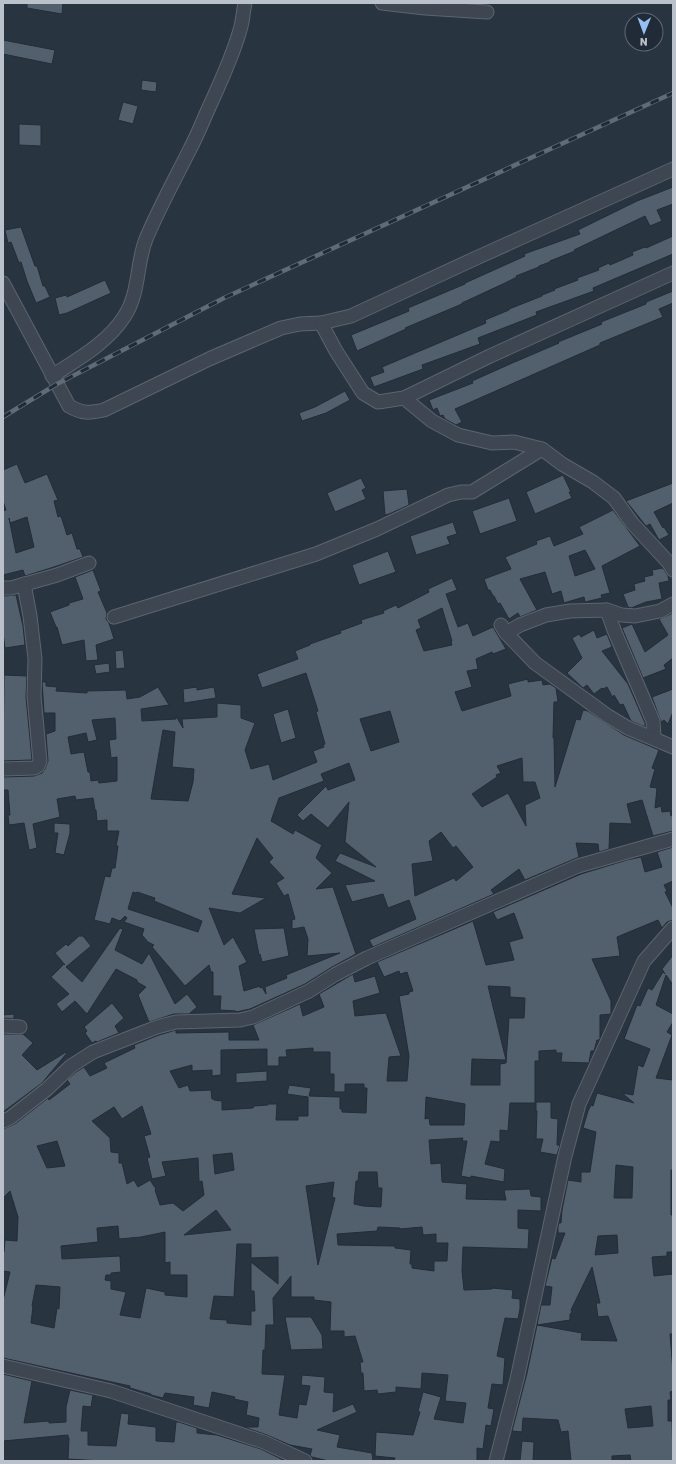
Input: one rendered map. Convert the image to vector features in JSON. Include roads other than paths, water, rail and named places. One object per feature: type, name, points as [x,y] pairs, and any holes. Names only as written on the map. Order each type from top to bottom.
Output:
[{"type":"street","points":[[52,376],[91,350],[104,339],[124,317],[131,303],[137,284],[139,261],[146,239],[191,148],[228,67],[241,29],[245,3]]},
{"type":"street","points":[[382,3],[425,8],[487,12]]},
{"type":"street","points":[[3,283],[69,406],[78,411],[88,413],[104,410],[209,359],[281,328],[300,324],[321,323],[351,316],[673,169]]},
{"type":"street","points":[[321,323],[336,351],[363,393],[378,402],[404,398],[490,356],[673,272]]},
{"type":"street","points":[[404,398],[432,421],[458,434],[492,443],[514,442],[542,449],[562,464],[593,482],[614,498],[632,523],[669,563],[673,570]]},
{"type":"street","points":[[114,617],[316,554],[377,529],[448,495],[461,492],[472,492],[542,449]]},
{"type":"street","points":[[3,588],[12,588],[57,575],[89,563]]},
{"type":"street","points":[[3,769],[34,768],[38,766],[40,761],[34,696],[36,659],[24,584]]},
{"type":"street","points":[[673,604],[660,611],[635,616],[622,615],[607,610],[570,611],[546,615],[520,625],[504,629],[535,664],[608,716],[628,728],[673,747]]},
{"type":"street","points":[[607,610],[653,721],[654,738]]},
{"type":"street","points":[[3,1121],[10,1118],[47,1089],[71,1066],[93,1052],[157,1027],[176,1022],[240,1020],[253,1017],[309,991],[336,974],[367,958],[578,866],[673,839]]},
{"type":"street","points":[[496,1461],[517,1379],[565,1156],[579,1104],[644,961],[673,928]]},
{"type":"street","points":[[3,1026],[20,1027]]},
{"type":"street","points":[[3,1366],[111,1391],[264,1442],[305,1461]]},
{"type":"railway","points":[[3,417],[57,384],[224,298],[673,93]]}]
